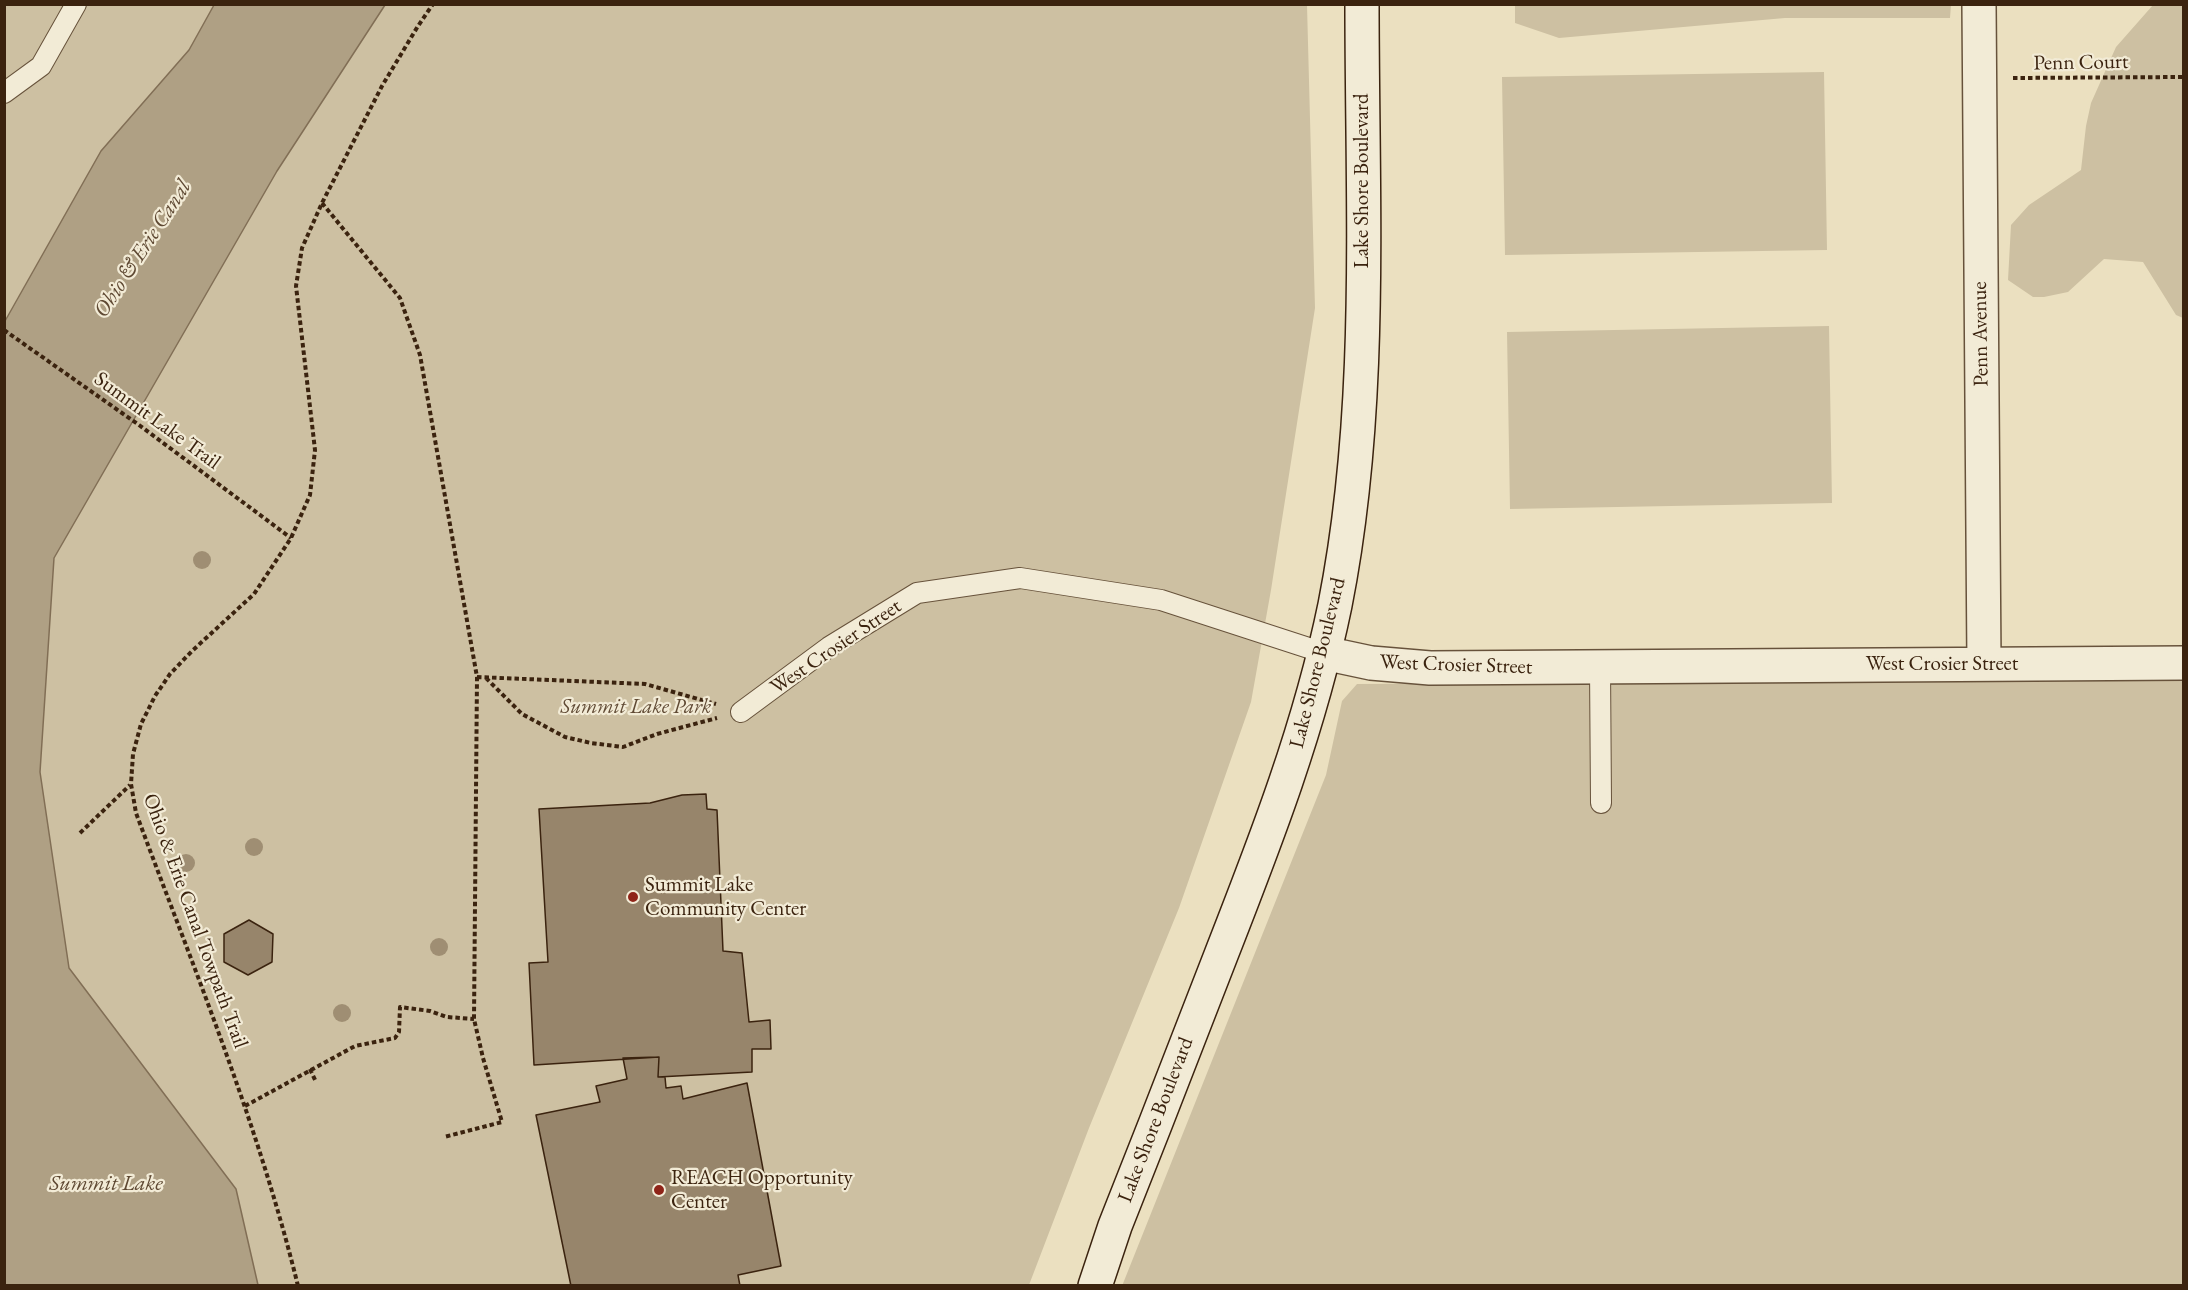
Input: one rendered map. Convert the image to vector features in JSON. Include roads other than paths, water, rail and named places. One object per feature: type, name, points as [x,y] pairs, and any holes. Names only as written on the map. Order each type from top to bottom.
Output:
[{"type":"street","name":"Lake Shore Boulevard","points":[[1095,1286],[1114,1226],[1274,820],[1297,753],[1335,604],[1349,519],[1361,406],[1362,4]]},
{"type":"street","name":"Penn Avenue","points":[[1979,4],[1984,664]]},
{"type":"street","name":"West Crosier Street","points":[[1324,653],[1371,663],[1430,668],[2184,663]]},
{"type":"lane","points":[[4,93],[41,66],[76,4]]},
{"type":"lane","name":"West Crosier Street","points":[[741,712],[829,647],[917,593],[1020,578],[1161,600],[1324,653]]},
{"type":"lane","points":[[1600,667],[1601,803]]},
{"type":"water","points":[[214,5],[385,5],[277,171],[54,558],[40,772],[69,968],[236,1189],[258,1285],[5,1285],[5,321],[101,151],[189,50]]},
{"type":"place","name":"Summit Lake Community Center","points":[[633,897]]},
{"type":"place","name":"REACH Opportunity Center","points":[[659,1190]]},
{"type":"water label","name":"Ohio & Erie Canal","points":[[143,249]]},
{"type":"water label","name":"Summit Lake","points":[[106,1184]]},
{"type":"park label","name":"Summit Lake Park","points":[[636,707]]}]
